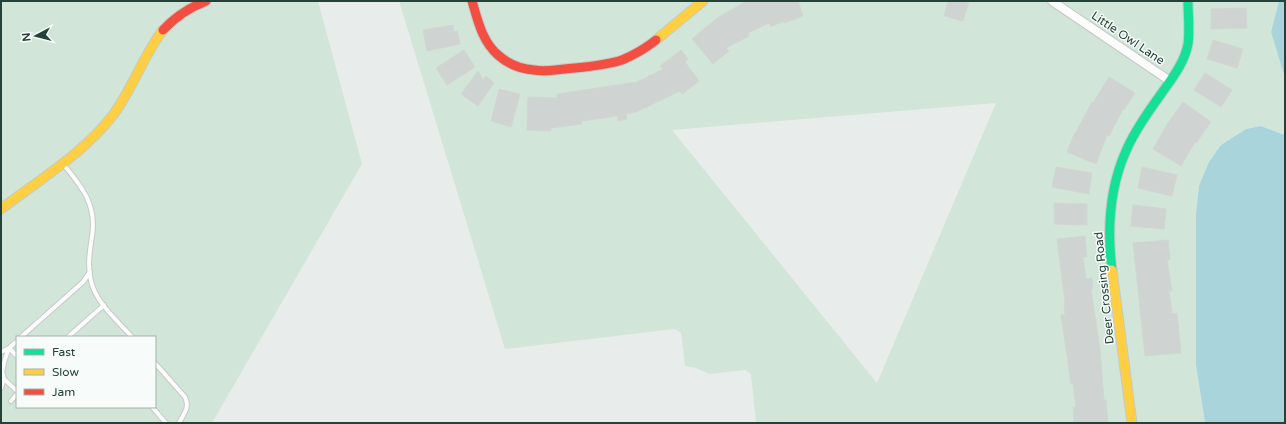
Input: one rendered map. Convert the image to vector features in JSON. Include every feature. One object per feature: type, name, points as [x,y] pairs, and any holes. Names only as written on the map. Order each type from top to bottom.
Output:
[{"type":"street","points":[[1,209],[62,163],[98,132],[120,107],[152,44],[173,19],[206,1]]},
{"type":"street","points":[[472,1],[481,32],[490,46],[500,57],[516,67],[532,71],[543,71],[611,63],[630,56],[646,48],[702,1]]},
{"type":"street","name":"Little Owl Lane","points":[[1052,1],[1170,81]]},
{"type":"street","name":"Deer Crossing Road","points":[[1132,423],[1110,253],[1109,219],[1114,183],[1126,150],[1143,121],[1180,67],[1188,43],[1188,1]]},
{"type":"lane","points":[[62,163],[82,187],[87,196],[92,213],[93,229],[89,254],[91,282],[104,305],[131,336]]},
{"type":"lane","points":[[22,336],[83,282],[90,272]]},
{"type":"lane","points":[[69,336],[104,305]]},
{"type":"lane","points":[[1,352],[16,342]]},
{"type":"lane","points":[[9,348],[16,355]]},
{"type":"lane","points":[[1,388],[4,379],[2,371],[9,348]]},
{"type":"lane","points":[[156,364],[185,397],[188,403],[187,409],[179,423]]},
{"type":"lane","points":[[4,379],[16,390]]},
{"type":"lane","points":[[11,401],[16,395]]},
{"type":"lane","points":[[153,408],[166,423]]},
{"type":"green space","points":[[1,1],[318,1],[362,164],[212,423],[1,423]]},
{"type":"green space","points":[[399,1],[1279,1],[1271,32],[1285,78],[1285,135],[1261,126],[1246,129],[1221,145],[1199,186],[1196,213],[1196,365],[1205,423],[756,423],[751,374],[745,370],[709,374],[696,368],[685,366],[681,333],[675,329],[505,349]],"holes":[[[996,103],[877,383],[672,130]]]},
{"type":"water","points":[[1279,1],[1285,1],[1285,78],[1271,32]]},
{"type":"water","points":[[1261,126],[1285,135],[1285,423],[1205,423],[1196,365],[1196,213],[1199,186],[1209,162],[1221,145],[1246,129]]},
{"type":"building","points":[[747,1],[798,1],[803,16],[784,23],[783,21],[771,27],[769,23],[748,33],[749,36],[726,48],[729,51],[713,64],[692,39],[717,18]]},
{"type":"building","points":[[948,1],[969,1],[963,21],[944,16]]},
{"type":"building","points":[[1246,8],[1247,28],[1211,29],[1211,9]]},
{"type":"building","points":[[453,25],[454,32],[457,31],[460,44],[427,51],[423,30]]},
{"type":"building","points":[[1213,40],[1243,49],[1237,68],[1207,59]]},
{"type":"building","points":[[464,50],[475,67],[447,85],[436,68]]},
{"type":"building","points":[[681,50],[688,59],[685,62],[699,81],[682,94],[680,91],[636,112],[626,114],[627,119],[618,121],[618,116],[581,121],[582,124],[551,128],[551,131],[527,130],[528,97],[557,98],[557,94],[637,82],[663,69],[660,66]]},
{"type":"building","points":[[478,71],[483,80],[486,76],[494,83],[478,106],[461,94]]},
{"type":"building","points":[[1205,73],[1232,90],[1221,107],[1194,90]]},
{"type":"building","points":[[1109,77],[1135,93],[1124,110],[1123,109],[1109,136],[1107,135],[1096,164],[1067,152],[1074,134],[1092,102],[1093,103]]},
{"type":"building","points":[[499,89],[520,94],[511,127],[491,121]]},
{"type":"building","points":[[1183,102],[1211,122],[1196,143],[1195,142],[1181,166],[1153,149],[1168,123]]},
{"type":"building","points":[[1056,167],[1092,173],[1089,194],[1052,187]]},
{"type":"building","points":[[1142,167],[1177,175],[1172,196],[1138,188]]},
{"type":"building","points":[[1054,203],[1087,204],[1087,225],[1054,224]]},
{"type":"building","points":[[1133,205],[1166,209],[1164,229],[1131,226]]},
{"type":"building","points":[[1085,236],[1087,257],[1083,257],[1086,279],[1092,278],[1093,288],[1091,289],[1100,349],[1104,400],[1106,400],[1108,423],[1074,423],[1073,407],[1076,407],[1073,383],[1071,384],[1061,315],[1065,315],[1065,302],[1057,239]]},
{"type":"building","points":[[1168,240],[1170,260],[1167,260],[1172,291],[1169,291],[1172,314],[1177,313],[1181,353],[1145,356],[1133,243]]},
{"type":"traffic: fast","points":[[1112,270],[1110,255],[1111,209],[1120,165],[1134,134],[1177,71],[1185,56],[1189,39],[1188,1]]},
{"type":"traffic: slow","points":[[656,40],[703,1]]},
{"type":"traffic: slow","points":[[1,209],[75,154],[101,129],[120,105],[150,50],[163,30]]},
{"type":"traffic: slow","points":[[1112,270],[1132,423]]},
{"type":"traffic: jam","points":[[163,30],[183,13],[206,1]]},
{"type":"traffic: jam","points":[[472,1],[484,37],[498,55],[515,66],[538,71],[608,64],[631,56],[656,40]]}]
